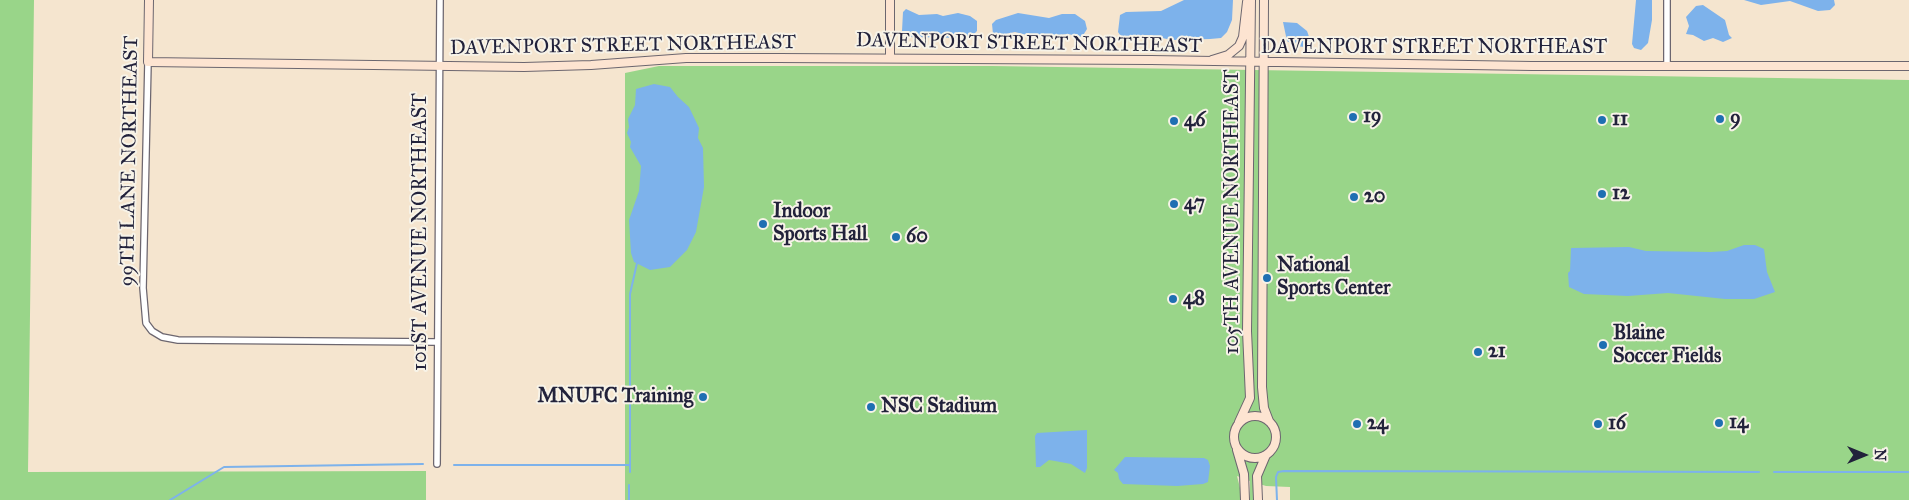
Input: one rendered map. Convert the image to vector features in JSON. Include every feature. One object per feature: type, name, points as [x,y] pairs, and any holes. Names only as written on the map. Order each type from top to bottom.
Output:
[{"type":"street","name":"99TH LANE NORTHEAST","points":[[149,0],[143,288],[146,323],[162,338],[178,340],[436,342]]},
{"type":"street","name":"101ST AVENUE NORTHEAST","points":[[437,464],[436,342],[440,0]]},
{"type":"street","points":[[890,0],[890,58]]},
{"type":"street","points":[[1199,62],[1228,55],[1239,46],[1243,37],[1247,0]]},
{"type":"street","name":"105TH AVENUE NORTHEAST","points":[[1246,500],[1244,474],[1234,434],[1250,398],[1247,330],[1251,0]]},
{"type":"street","name":"105TH AVENUE NORTHEAST","points":[[1258,500],[1257,476],[1266,455],[1272,450],[1276,434],[1264,408],[1262,387],[1264,0]]},
{"type":"street","points":[[1667,0],[1667,66]]},
{"type":"street","name":"DAVENPORT STREET NORTHEAST","points":[[148,62],[439,67],[558,66],[686,58],[890,58],[1143,60],[1250,63],[1909,66]]},
{"type":"street","points":[[1239,422],[1250,416],[1257,415],[1269,420]]},
{"type":"street","points":[[1237,448],[1246,456],[1253,458],[1266,455]]},
{"type":"green space","points":[[0,0],[34,0],[28,472],[426,471],[426,500],[0,500]]},
{"type":"green space","name":"National Sports Center","points":[[659,66],[992,66],[1909,80],[1909,500],[1290,500],[1290,487],[1266,486],[1253,482],[1254,500],[1250,500],[1250,481],[1237,476],[1243,500],[625,500],[625,73]]},
{"type":"water","points":[[1184,0],[1233,0],[1232,20],[1227,32],[1221,38],[1172,40],[1157,37],[1127,39],[1122,38],[1118,32],[1120,15],[1126,12],[1161,11]]},
{"type":"water","points":[[1636,0],[1652,0],[1652,20],[1648,43],[1641,50],[1634,48],[1632,44]]},
{"type":"water","points":[[1744,0],[1834,0],[1835,5],[1830,10],[1818,11],[1790,1],[1761,5]]},
{"type":"water","points":[[1703,5],[1725,20],[1729,35],[1732,38],[1723,42],[1713,38],[1704,41],[1693,35],[1686,34],[1689,26],[1686,17],[1696,6]]},
{"type":"water","points":[[906,9],[919,15],[937,14],[943,16],[958,13],[970,16],[977,21],[977,31],[970,38],[905,37],[902,31],[903,12]]},
{"type":"water","points":[[1018,13],[1049,18],[1062,14],[1075,14],[1085,21],[1087,29],[1082,37],[1068,34],[1035,37],[1015,32],[1000,35],[993,34],[992,24],[996,20]]},
{"type":"water","points":[[1283,22],[1297,23],[1307,31],[1313,48],[1296,46],[1287,41]]},
{"type":"water","points":[[654,84],[670,87],[689,107],[699,128],[698,138],[703,148],[704,187],[696,232],[687,250],[670,267],[650,270],[634,262],[631,253],[629,220],[639,191],[641,166],[630,147],[631,142],[627,133],[629,127],[628,119],[635,105],[636,89]]},
{"type":"water","points":[[1744,245],[1755,245],[1764,249],[1767,272],[1775,292],[1754,299],[1725,299],[1668,293],[1628,296],[1584,294],[1569,287],[1568,273],[1570,271],[1571,248],[1629,247],[1646,251],[1711,252],[1727,251]]},
{"type":"water","points":[[1087,430],[1087,468],[1085,473],[1071,464],[1049,460],[1040,467],[1036,467],[1035,436],[1037,433]]},
{"type":"water","points":[[1125,457],[1204,458],[1208,460],[1210,466],[1208,482],[1177,486],[1123,484],[1119,479],[1118,473],[1114,470]]},
{"type":"waterway","points":[[630,472],[630,294],[637,263]]},
{"type":"waterway","points":[[170,500],[224,467],[423,464]]},
{"type":"waterway","points":[[454,465],[629,465]]},
{"type":"waterway","points":[[1277,500],[1276,477],[1278,472],[1284,471],[1759,472]]},
{"type":"waterway","points":[[1774,472],[1909,472]]},
{"type":"waterway","points":[[629,485],[629,500]]},
{"type":"place","name":"19","points":[[1353,117]]},
{"type":"place","name":"9","points":[[1720,119]]},
{"type":"place","name":"11","points":[[1602,120]]},
{"type":"place","name":"46","points":[[1174,121]]},
{"type":"place","name":"12","points":[[1602,194]]},
{"type":"place","name":"20","points":[[1354,197]]},
{"type":"place","name":"47","points":[[1174,204]]},
{"type":"place","name":"Indoor Sports Hall","points":[[763,224]]},
{"type":"place","name":"60","points":[[896,237]]},
{"type":"place","name":"National Sports Center","points":[[1267,278]]},
{"type":"place","name":"48","points":[[1173,299]]},
{"type":"place","name":"Blaine Soccer Fields","points":[[1603,345]]},
{"type":"place","name":"21","points":[[1478,352]]},
{"type":"place","name":"MNUFC Training","points":[[703,397]]},
{"type":"place","name":"NSC Stadium","points":[[871,407]]},
{"type":"place","name":"14","points":[[1719,423]]},
{"type":"place","name":"24","points":[[1357,424]]},
{"type":"place","name":"16","points":[[1598,424]]}]
